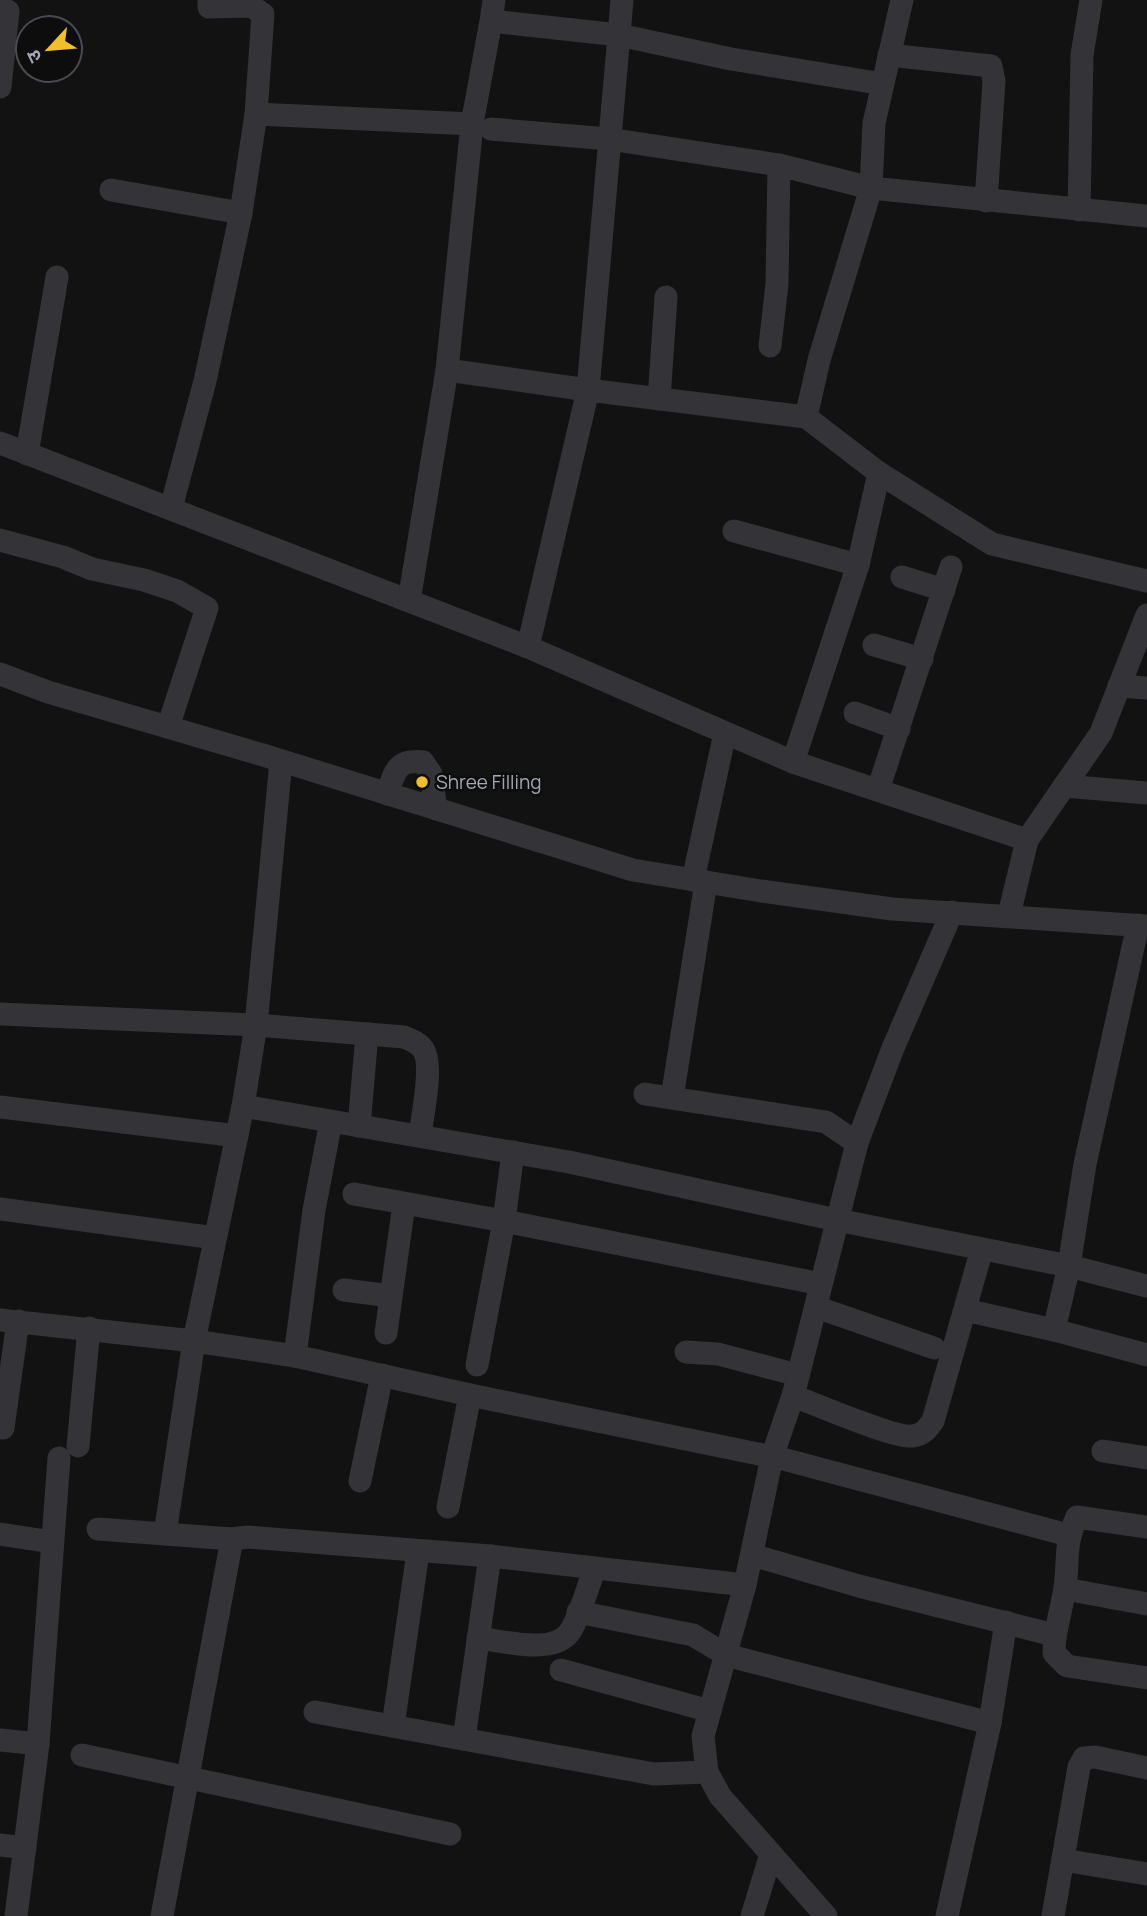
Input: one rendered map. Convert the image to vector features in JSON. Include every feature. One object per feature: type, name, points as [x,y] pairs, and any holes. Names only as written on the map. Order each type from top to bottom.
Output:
[{"type":"street","points":[[171,508],[205,382],[241,213],[256,114],[263,14],[251,6],[209,7],[209,0]]},
{"type":"street","points":[[528,647],[588,390],[622,0]]},
{"type":"street","points":[[806,417],[819,360],[871,188],[874,123],[902,0]]},
{"type":"street","points":[[1079,210],[1082,55],[1091,0]]},
{"type":"street","points":[[0,9],[8,11],[0,88]]},
{"type":"street","points":[[409,601],[447,370],[481,126],[493,10],[731,60],[883,84]]},
{"type":"street","points":[[889,55],[991,66],[994,81],[986,201]]},
{"type":"street","points":[[256,114],[481,126],[609,139],[779,165],[871,188],[1147,216]]},
{"type":"street","points":[[770,346],[777,284],[779,165]]},
{"type":"street","points":[[111,190],[241,213]]},
{"type":"street","points":[[27,454],[57,277]]},
{"type":"street","points":[[659,399],[666,297]]},
{"type":"street","points":[[447,370],[806,417],[879,473],[992,544],[1147,581]]},
{"type":"street","points":[[0,443],[528,647],[793,762],[1027,839]]},
{"type":"street","points":[[793,762],[858,565],[879,473]]},
{"type":"street","points":[[734,531],[858,565]]},
{"type":"street","points":[[0,540],[62,556],[92,569],[144,580],[177,591],[207,608],[167,727]]},
{"type":"street","points":[[878,790],[951,567]]},
{"type":"street","points":[[902,577],[944,590]]},
{"type":"street","points":[[1009,915],[1027,839],[1101,733],[1147,615]]},
{"type":"street","points":[[874,645],[922,659]]},
{"type":"street","points":[[0,674],[48,692],[633,870],[892,909],[1142,926],[1085,1164],[1069,1266],[1054,1330]]},
{"type":"street","points":[[1119,686],[1147,688]]},
{"type":"street","points":[[855,713],[899,729]]},
{"type":"street","points":[[672,1098],[700,881],[725,733]]},
{"type":"street","points":[[165,1534],[194,1341],[243,1106],[256,1025],[281,761]]},
{"type":"street","points":[[387,794],[396,768],[409,761],[422,762],[431,774],[436,809]]},
{"type":"street","points":[[1064,786],[1147,793]]},
{"type":"street","points":[[826,1916],[720,1796],[706,1772],[703,1736],[745,1585],[772,1457],[796,1385],[858,1143],[893,1048],[952,912]]},
{"type":"street","points":[[0,1014],[256,1025],[404,1037],[416,1042],[424,1050],[428,1063],[420,1136]]},
{"type":"street","points":[[359,1126],[367,1034]]},
{"type":"street","points":[[645,1094],[826,1122],[858,1143]]},
{"type":"street","points":[[243,1106],[582,1165],[1069,1266],[1147,1286]]},
{"type":"street","points":[[0,1107],[237,1136]]},
{"type":"street","points":[[295,1356],[314,1210],[331,1121]]},
{"type":"street","points":[[477,1365],[504,1222],[513,1152]]},
{"type":"street","points":[[354,1194],[821,1284]]},
{"type":"street","points":[[386,1333],[404,1204]]},
{"type":"street","points":[[0,1209],[215,1238]]},
{"type":"street","points":[[686,1352],[718,1354],[796,1385],[894,1433],[911,1436],[926,1432],[933,1421],[982,1249]]},
{"type":"street","points":[[344,1290],[391,1296]]},
{"type":"street","points":[[816,1307],[934,1348]]},
{"type":"street","points":[[965,1310],[1147,1355]]},
{"type":"street","points":[[3,1428],[9,1320],[194,1341],[295,1356],[772,1457],[1068,1535]]},
{"type":"street","points":[[16,1916],[38,1744],[52,1542],[89,1328]]},
{"type":"street","points":[[360,1481],[382,1376]]},
{"type":"street","points":[[448,1507],[470,1395]]},
{"type":"street","points":[[1103,1451],[1147,1458]]},
{"type":"street","points":[[1147,1528],[1077,1517],[1068,1535],[1065,1588],[1054,1635],[1054,1653],[1067,1666],[1147,1678]]},
{"type":"street","points":[[98,1529],[490,1556],[745,1585]]},
{"type":"street","points":[[0,1534],[52,1542]]},
{"type":"street","points":[[162,1916],[232,1539]]},
{"type":"street","points":[[393,1726],[418,1552]]},
{"type":"street","points":[[752,1555],[859,1586],[1054,1635]]},
{"type":"street","points":[[464,1739],[490,1556]]},
{"type":"street","points":[[478,1638],[539,1646],[557,1643],[570,1632],[594,1568]]},
{"type":"street","points":[[1065,1588],[1147,1604]]},
{"type":"street","points":[[578,1612],[692,1635],[726,1654],[990,1723]]},
{"type":"street","points":[[947,1916],[990,1723],[1006,1622]]},
{"type":"street","points":[[561,1670],[710,1711]]},
{"type":"street","points":[[315,1712],[654,1774],[706,1772]]},
{"type":"street","points":[[0,1740],[38,1744]]},
{"type":"street","points":[[82,1755],[188,1780],[450,1834]]},
{"type":"street","points":[[1053,1916],[1079,1767],[1084,1758],[1095,1756],[1147,1768]]},
{"type":"street","points":[[0,1846],[25,1848]]},
{"type":"street","points":[[752,1916],[771,1854]]},
{"type":"street","points":[[1063,1860],[1147,1874]]},
{"type":"place","name":"Shree Filling","points":[[422,782]]}]
